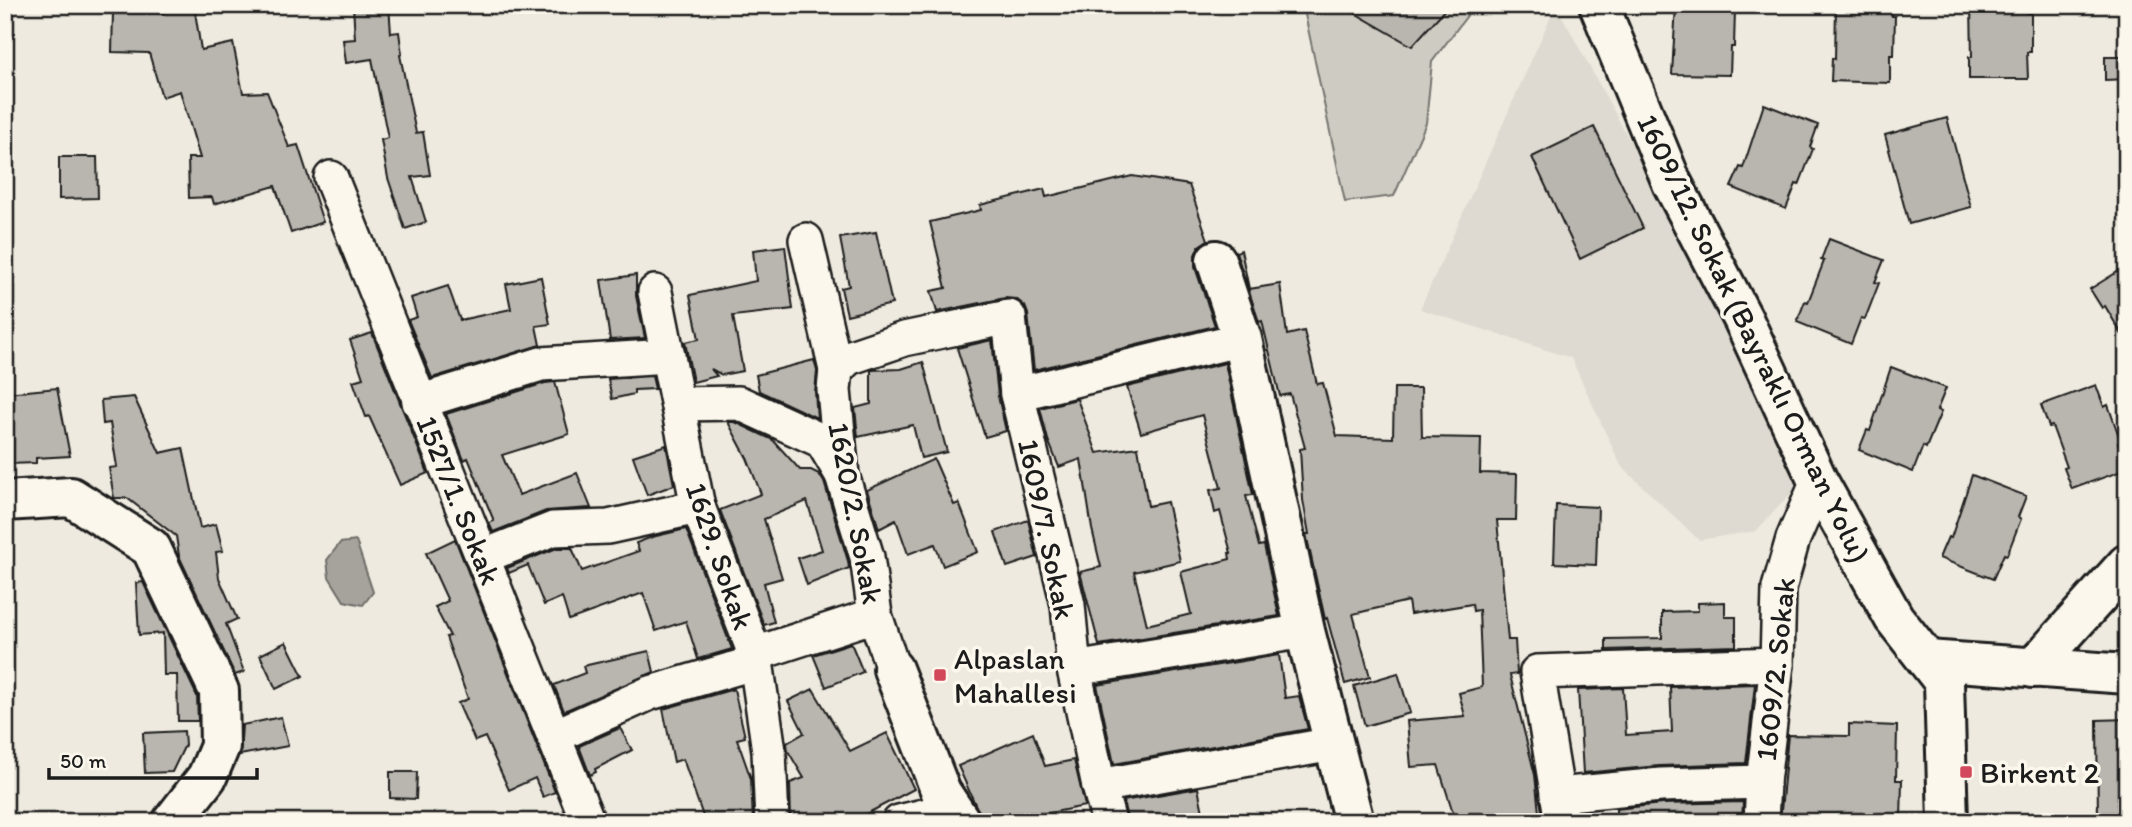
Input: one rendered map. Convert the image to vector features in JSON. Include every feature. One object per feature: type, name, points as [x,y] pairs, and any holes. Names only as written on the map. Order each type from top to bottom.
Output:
[{"type":"main road","name":"1609/12. Sokak (Bayraklı Orman Yolu)","points":[[1599,5],[1671,183],[1743,319],[1818,481],[1894,618],[1944,682],[1948,822]]},
{"type":"main road","points":[[1216,260],[1241,339],[1305,631],[1354,822]]},
{"type":"main road","points":[[5,501],[71,497],[151,548],[219,691],[220,746],[207,777],[172,822]]},
{"type":"main road","points":[[2033,668],[2127,564]]},
{"type":"main road","points":[[1927,660],[2127,674]]},
{"type":"main road","name":"1620/2. Sokak","points":[[893,668],[941,792],[957,815]]},
{"type":"street","name":"1527/1. Sokak","points":[[331,178],[588,822]]},
{"type":"street","name":"1620/2. Sokak","points":[[806,240],[836,370],[834,390],[842,475],[867,557],[874,615],[893,668]]},
{"type":"street","name":"1629. Sokak","points":[[655,292],[698,507],[755,654],[769,751],[772,822]]},
{"type":"street","name":"1609/7. Sokak","points":[[836,370],[848,358],[904,339],[1009,317],[1017,394],[1068,606],[1074,669],[1109,822]]},
{"type":"street","points":[[1017,394],[1241,339]]},
{"type":"street","points":[[419,402],[541,364],[668,356]]},
{"type":"street","points":[[678,404],[739,403],[822,441],[842,475]]},
{"type":"street","name":"1609/2. Sokak","points":[[1761,822],[1777,664],[1779,588],[1793,539],[1818,481]]},
{"type":"street","points":[[482,557],[553,529],[608,527],[698,507]]},
{"type":"street","points":[[555,736],[650,693],[743,666],[755,654],[874,615]]},
{"type":"street","points":[[1074,669],[1305,631]]},
{"type":"street","points":[[1763,782],[1661,785],[1560,808],[1537,672],[1777,664]]},
{"type":"street","points":[[1099,786],[1333,744]]},
{"type":"street","points":[[899,822],[957,815]]},
{"type":"shaded area","points":[[1303,5],[1475,5],[1432,62],[1426,123],[1394,196],[1345,202]]},
{"type":"shaded area","points":[[1556,5],[1704,277],[1798,486],[1756,531],[1699,540],[1621,466],[1571,358],[1420,309]]},
{"type":"shaded area","points":[[356,541],[373,592],[363,605],[344,601],[329,577],[327,560],[340,543]]},
{"type":"building","points":[[162,5],[194,5],[201,50],[233,43],[243,93],[267,92],[289,147],[298,145],[323,222],[291,233],[275,186],[214,204],[212,197],[189,198],[188,158],[200,158],[180,91],[162,97],[149,53],[112,52],[113,12],[164,13]]},
{"type":"building","points":[[353,5],[389,5],[391,33],[399,32],[400,55],[416,133],[423,132],[430,175],[412,177],[426,222],[405,229],[388,178],[381,140],[388,138],[372,59],[346,63],[343,40],[355,39]]},
{"type":"building","points":[[1341,5],[1449,5],[1412,46]]},
{"type":"building","points":[[1676,5],[1731,5],[1731,8],[1735,9],[1730,75],[1672,74]]},
{"type":"building","points":[[1836,5],[1892,5],[1892,16],[1895,16],[1894,55],[1890,55],[1890,83],[1831,81],[1832,58],[1835,59]]},
{"type":"building","points":[[1971,5],[2027,5],[2027,13],[2031,13],[2031,52],[2027,52],[2028,79],[1969,79],[1969,57],[1972,57]]},
{"type":"building","points":[[2105,57],[2127,57],[2127,79],[2105,80]]},
{"type":"building","points":[[1764,104],[1818,125],[1810,147],[1813,149],[1786,209],[1731,187],[1740,167],[1743,168]]},
{"type":"building","points":[[1947,118],[1971,207],[1909,224],[1885,135]]},
{"type":"building","points":[[1594,127],[1643,228],[1580,259],[1532,157]]},
{"type":"building","points":[[59,157],[97,157],[98,198],[59,199]]},
{"type":"building","points":[[1132,176],[1189,185],[1208,240],[1199,246],[1195,255],[1195,267],[1215,326],[1034,370],[1028,314],[1025,306],[1016,299],[1005,298],[937,312],[931,291],[946,288],[930,222],[981,210],[980,205],[1044,189],[1046,197]]},
{"type":"building","points":[[876,232],[892,304],[847,315],[841,288],[849,286],[840,238]]},
{"type":"building","points":[[1829,239],[1884,260],[1875,282],[1879,283],[1865,319],[1861,318],[1851,344],[1797,322],[1824,261],[1821,260]]},
{"type":"building","points":[[785,246],[793,309],[733,316],[743,371],[722,375],[711,369],[717,376],[693,382],[685,342],[699,339],[690,295],[756,281],[753,250]]},
{"type":"building","points":[[1241,250],[1249,289],[1280,284],[1287,335],[1304,331],[1317,384],[1323,383],[1337,436],[1393,438],[1394,388],[1421,388],[1422,437],[1481,438],[1480,473],[1517,474],[1516,520],[1497,520],[1508,640],[1515,640],[1517,674],[1510,675],[1535,775],[1540,822],[1456,822],[1438,765],[1411,767],[1407,721],[1465,716],[1459,693],[1482,687],[1479,610],[1473,611],[1472,604],[1410,614],[1408,601],[1353,614],[1370,677],[1345,684],[1327,618],[1325,619],[1306,534],[1309,534],[1303,500],[1300,449],[1305,448],[1290,394],[1280,396],[1262,321],[1259,322],[1236,252]]},
{"type":"building","points":[[2127,266],[2127,343],[2105,306],[2102,308],[2090,289]]},
{"type":"building","points":[[636,275],[636,296],[645,338],[610,340],[601,280]]},
{"type":"building","points":[[541,277],[550,324],[536,326],[540,345],[432,378],[408,320],[417,317],[411,298],[448,286],[460,320],[511,309],[506,284]]},
{"type":"building","points":[[372,333],[428,473],[400,485],[369,416],[366,417],[353,381],[363,378],[350,340]]},
{"type":"building","points":[[992,340],[998,396],[1006,431],[985,437],[957,348]]},
{"type":"building","points":[[814,360],[817,371],[817,418],[759,391],[756,375]]},
{"type":"building","points":[[923,362],[947,452],[921,458],[913,425],[858,437],[855,408],[871,404],[871,370],[901,369]]},
{"type":"building","points":[[1225,363],[1253,495],[1246,496],[1259,546],[1264,545],[1279,616],[1099,645],[1080,572],[1101,567],[1081,459],[1059,467],[1048,440],[1040,408],[1077,399],[1097,453],[1138,447],[1148,506],[1167,502],[1180,561],[1134,572],[1147,625],[1191,614],[1181,572],[1230,559],[1231,553],[1220,511],[1215,513],[1210,490],[1221,488],[1202,415],[1141,433],[1127,387]]},
{"type":"building","points":[[1891,367],[1946,388],[1937,410],[1941,412],[1913,472],[1859,450],[1867,430],[1870,431]]},
{"type":"building","points":[[652,376],[655,389],[634,390],[634,394],[612,399],[608,379]]},
{"type":"building","points":[[555,382],[569,434],[502,455],[519,495],[577,473],[591,508],[546,511],[493,532],[489,523],[494,521],[468,458],[464,460],[446,414]]},
{"type":"building","points":[[2096,385],[2104,407],[2108,405],[2127,469],[2072,489],[2052,426],[2049,427],[2041,405]]},
{"type":"building","points":[[57,388],[70,456],[36,458],[36,463],[9,464],[7,393]]},
{"type":"building","points":[[134,397],[160,453],[183,448],[200,528],[216,524],[223,551],[216,552],[219,578],[237,619],[226,624],[244,672],[235,675],[179,556],[176,536],[127,498],[114,498],[109,468],[117,467],[110,423],[103,424],[101,400]]},
{"type":"building","points":[[728,422],[735,422],[773,440],[800,470],[811,470],[819,474],[824,482],[848,561],[849,568],[807,585],[798,558],[822,550],[807,501],[764,519],[782,578],[764,583],[774,622],[764,625],[720,510],[761,494],[747,458]]},
{"type":"building","points":[[666,445],[674,485],[647,495],[633,456]]},
{"type":"building","points":[[934,459],[954,505],[959,503],[978,552],[943,566],[935,544],[908,554],[896,520],[879,529],[867,490]]},
{"type":"building","points":[[1972,475],[2026,496],[2018,517],[2021,519],[2007,555],[2004,554],[1993,579],[1939,558],[1948,537],[1951,538]]},
{"type":"building","points":[[1556,505],[1598,507],[1596,565],[1554,563]]},
{"type":"building","points":[[1028,520],[1037,557],[1007,567],[995,532]]},
{"type":"building","points":[[686,529],[732,649],[698,659],[686,621],[656,631],[643,593],[569,620],[562,597],[544,605],[528,565],[509,573],[507,568],[557,548],[572,548],[582,571],[639,551],[636,543]]},
{"type":"building","points":[[455,539],[555,792],[543,797],[535,778],[509,790],[485,737],[475,741],[458,703],[468,699],[446,637],[450,636],[435,607],[448,601],[426,553]]},
{"type":"building","points":[[143,582],[197,696],[198,721],[178,721],[177,675],[164,675],[163,633],[139,635],[136,583]]},
{"type":"building","points":[[1725,602],[1725,617],[1736,617],[1736,646],[1606,650],[1606,639],[1662,638],[1662,612],[1698,611],[1698,603]]},
{"type":"building","points":[[286,642],[303,676],[276,689],[260,655]]},
{"type":"building","points":[[851,643],[863,672],[826,687],[813,655]]},
{"type":"building","points":[[649,651],[654,672],[564,711],[554,685],[585,673],[583,666]]},
{"type":"building","points":[[1279,655],[1285,698],[1299,696],[1308,729],[1114,764],[1097,685]]},
{"type":"building","points":[[1398,673],[1410,713],[1365,726],[1354,686]]},
{"type":"building","points":[[1755,684],[1746,763],[1659,766],[1583,773],[1578,690],[1623,688],[1626,735],[1672,732],[1670,687]]},
{"type":"building","points":[[734,689],[745,737],[737,739],[751,779],[753,822],[705,822],[683,759],[674,762],[663,709]]},
{"type":"building","points":[[813,689],[850,751],[887,733],[914,789],[851,822],[791,822],[790,783],[804,778],[788,751],[787,743],[804,733],[788,701]]},
{"type":"building","points":[[281,717],[288,746],[240,755],[242,725]]},
{"type":"building","points":[[2127,719],[2127,822],[2098,822],[2097,720]]},
{"type":"building","points":[[1849,724],[1897,726],[1896,780],[1902,780],[1901,822],[1780,822],[1788,735],[1849,736]]},
{"type":"building","points":[[620,728],[632,750],[595,769],[596,772],[590,775],[579,746]]},
{"type":"building","points":[[184,731],[185,745],[172,772],[145,773],[143,733]]},
{"type":"building","points":[[1033,733],[1045,766],[1074,760],[1085,806],[1024,818],[1026,822],[983,822],[958,766]]},
{"type":"building","points":[[390,772],[417,772],[416,799],[390,798]]},
{"type":"building","points":[[1198,788],[1205,822],[1128,822],[1123,801]]},
{"type":"building","points":[[1743,802],[1742,822],[1616,822],[1616,809],[1662,804]]},
{"type":"place","name":"Alpaslan Mahallesi","points":[[940,675]]},
{"type":"place","name":"Birkent 2","points":[[1966,772]]}]
